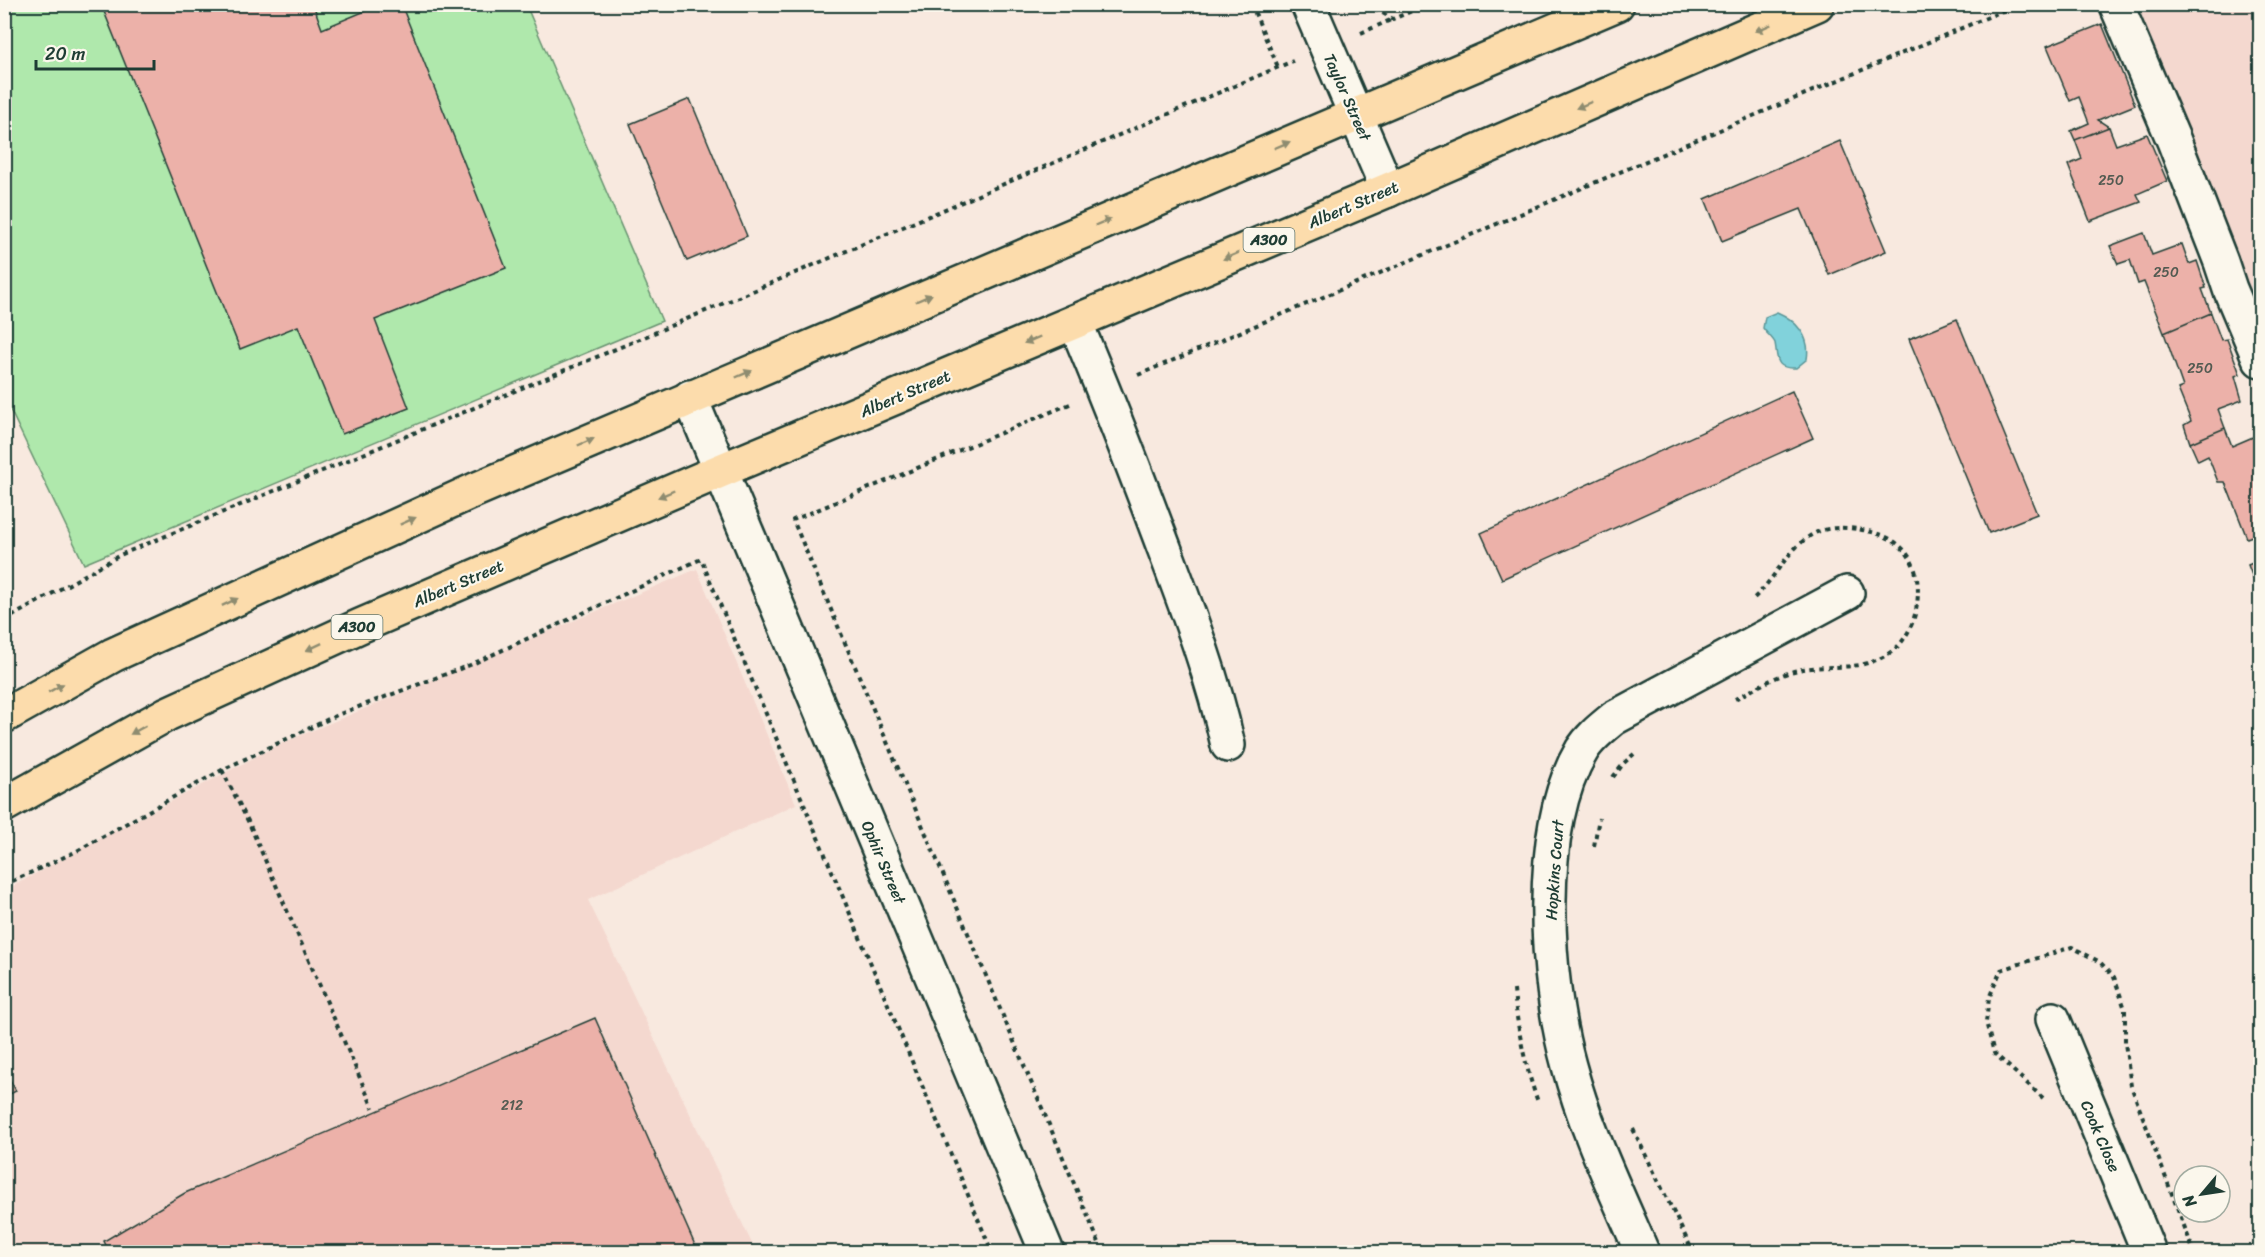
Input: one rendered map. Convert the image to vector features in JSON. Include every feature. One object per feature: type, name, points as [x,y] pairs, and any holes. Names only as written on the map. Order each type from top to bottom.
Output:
[{"type":"highway","points":[[4,716],[123,651],[465,495],[690,397],[1617,4]]},
{"type":"highway","name":"Albert Street","points":[[4,805],[167,714],[360,626],[720,471],[1388,190],[1817,4]]},
{"type":"street","name":"Taylor Street","points":[[1308,4],[1388,190]]},
{"type":"street","points":[[2116,4],[2174,141],[2230,289],[2260,360]]},
{"type":"street","points":[[1075,322],[1196,630],[1221,711],[1228,745]]},
{"type":"street","name":"Ophir Street","points":[[690,397],[1047,1252]]},
{"type":"street","name":"Hopkins Court","points":[[1642,1252],[1580,1101],[1569,1068],[1558,1021],[1551,964],[1550,897],[1555,831],[1567,782],[1582,750],[1593,736],[1614,718],[1847,593]]},
{"type":"street","name":"Cook Close","points":[[2052,1019],[2149,1252]]},
{"type":"path","points":[[4,621],[120,555],[635,341],[1278,68],[1251,4]]},
{"type":"path","points":[[1367,4],[1393,19],[1428,4]]},
{"type":"path","points":[[1103,1252],[793,520],[2019,4]]},
{"type":"path","points":[[1729,702],[1767,682],[1798,670],[1858,666],[1893,651],[1911,624],[1915,611],[1917,579],[1908,555],[1891,539],[1872,532],[1837,528],[1818,532],[1804,540],[1766,586],[1748,602]]},
{"type":"path","points":[[4,885],[75,852],[222,770],[337,715],[470,665],[701,559],[992,1252]]},
{"type":"path","points":[[1609,786],[1624,763],[1636,752]]},
{"type":"path","points":[[222,770],[249,823],[374,1108]]},
{"type":"path","points":[[1593,850],[1600,813]]},
{"type":"path","points":[[2050,1104],[1994,1053],[1986,1022],[1989,998],[2001,970],[2072,947],[2100,962],[2114,977],[2125,1009],[2125,1043],[2131,1086],[2194,1252]]},
{"type":"path","points":[[1513,982],[1515,1014],[1539,1107]]},
{"type":"path","points":[[1631,1125],[1693,1252]]},
{"type":"shaded area","points":[[2135,5],[2260,5],[2260,320]]},
{"type":"shaded area","points":[[697,569],[796,804],[588,900],[756,1252],[5,1252],[4,891],[278,745]]},
{"type":"green space","points":[[5,5],[526,5],[662,321],[84,564],[5,399]]},
{"type":"water","points":[[1777,312],[1801,330],[1807,344],[1807,359],[1796,368],[1784,367],[1778,362],[1775,343],[1763,328],[1765,317]]},
{"type":"building","points":[[101,4],[313,4],[322,29],[382,4],[401,4],[506,268],[375,320],[409,408],[342,434],[298,326],[240,349]]},
{"type":"building","points":[[2102,24],[2135,105],[2098,120],[2109,127],[2075,140],[2071,131],[2089,123],[2079,97],[2070,101],[2047,46]]},
{"type":"building","points":[[690,99],[747,236],[687,261],[630,124]]},
{"type":"building","points":[[2109,127],[2116,145],[2147,134],[2167,181],[2137,194],[2141,202],[2090,221],[2068,165],[2082,159],[2075,140]]},
{"type":"building","points":[[1840,141],[1886,251],[1829,275],[1801,209],[1722,241],[1705,199]]},
{"type":"building","points":[[2144,233],[2152,255],[2182,244],[2189,264],[2197,261],[2206,288],[2202,289],[2211,313],[2164,333],[2144,282],[2138,284],[2130,260],[2118,264],[2110,246]]},
{"type":"building","points":[[2211,313],[2221,340],[2227,339],[2240,374],[2235,376],[2242,400],[2218,409],[2225,428],[2190,443],[2184,425],[2191,421],[2178,389],[2183,387],[2164,333]]},
{"type":"building","points":[[1957,319],[2037,514],[1989,533],[1909,339]]},
{"type":"building","points":[[1792,391],[1813,438],[1502,579],[1481,533]]},
{"type":"building","points":[[2225,428],[2232,446],[2260,434],[2260,533],[2247,538],[2225,482],[2218,482],[2208,456],[2198,461],[2190,443]]},
{"type":"building","points":[[2260,560],[2260,596],[2248,565]]},
{"type":"building","points":[[595,1018],[698,1252],[109,1252],[104,1241],[185,1193]]},
{"type":"building","points":[[4,1069],[16,1091],[4,1097]]}]
